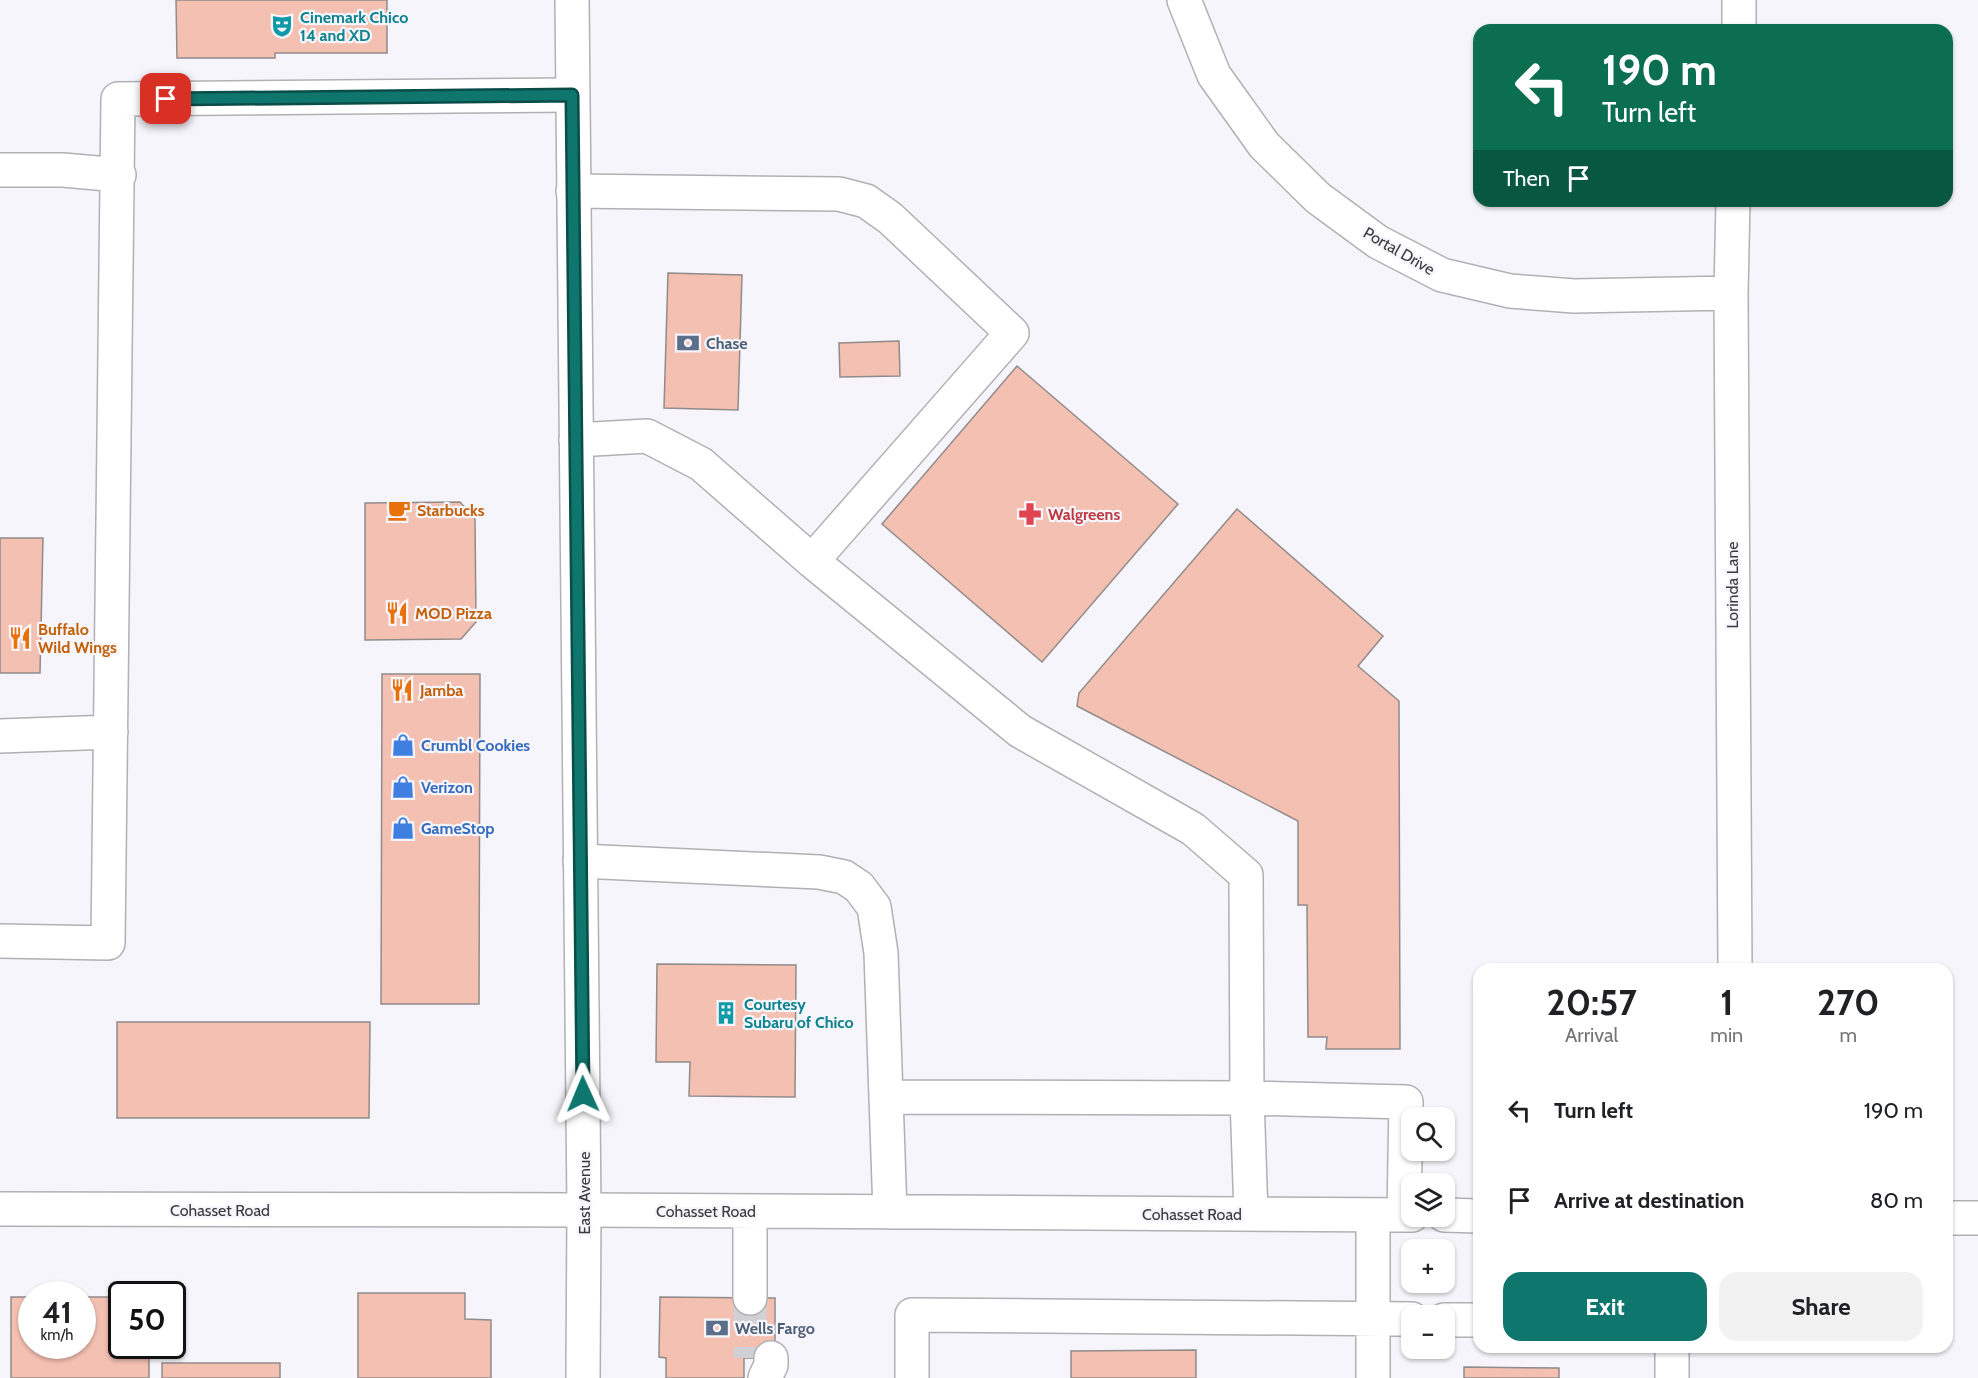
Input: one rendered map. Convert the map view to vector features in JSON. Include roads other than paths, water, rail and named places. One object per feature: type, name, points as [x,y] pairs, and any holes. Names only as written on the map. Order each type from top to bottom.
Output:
[{"type":"street","name":"East Avenue","points":[[572,0],[584,1210],[583,1378]]},
{"type":"street","name":"Portal Drive","points":[[1184,0],[1214,75],[1264,145],[1318,198],[1378,242],[1442,275],[1510,291],[1574,296],[1731,293]]},
{"type":"street","points":[[1738,24],[1739,0]]},
{"type":"street","points":[[0,941],[108,943],[119,175],[118,99],[572,95]]},
{"type":"street","points":[[0,170],[63,170],[119,175]]},
{"type":"street","points":[[573,191],[828,193],[866,201],[890,219],[1012,333],[812,561]]},
{"type":"street","name":"Lorinda Lane","points":[[1734,207],[1731,293],[1735,963]]},
{"type":"street","points":[[576,440],[647,436],[701,464],[812,561],[1020,731],[1193,829],[1245,875],[1247,1098],[1251,1214]]},
{"type":"street","points":[[0,736],[111,732]]},
{"type":"street","points":[[580,861],[819,872],[844,877],[859,887],[874,907],[881,953],[890,1212]]},
{"type":"street","points":[[886,1096],[1247,1098],[1406,1102],[1396,1215],[1373,1319],[1373,1378]]},
{"type":"street","name":"Cohasset Road","points":[[0,1209],[1396,1215]]},
{"type":"street","points":[[760,1298],[761,1211]]},
{"type":"street","points":[[1455,1215],[1473,1216]]},
{"type":"street","points":[[1953,1218],[1978,1218]]},
{"type":"street","points":[[912,1378],[912,1315],[1401,1320]]},
{"type":"street","points":[[1455,1320],[1473,1320]]},
{"type":"street","points":[[1672,1353],[1672,1378]]},
{"type":"tunnel","points":[[750,1298],[750,1358]]},
{"type":"place","name":"Cinemark Chico 14 and XD","points":[[282,26]]},
{"type":"place","name":"Chase","points":[[688,343]]},
{"type":"place","name":"Starbucks","points":[[399,510]]},
{"type":"place","name":"Walgreens","points":[[1030,514]]},
{"type":"place","name":"MOD Pizza","points":[[397,613]]},
{"type":"place","name":"Buffalo Wild Wings","points":[[20,638]]},
{"type":"place","name":"Jamba","points":[[402,690]]},
{"type":"place","name":"Crumbl Cookies","points":[[403,745]]},
{"type":"place","name":"Verizon","points":[[403,787]]},
{"type":"place","name":"GameStop","points":[[403,828]]},
{"type":"place","name":"Courtesy Subaru of Chico","points":[[726,1013]]},
{"type":"place","name":"Wells Fargo","points":[[717,1328]]}]
